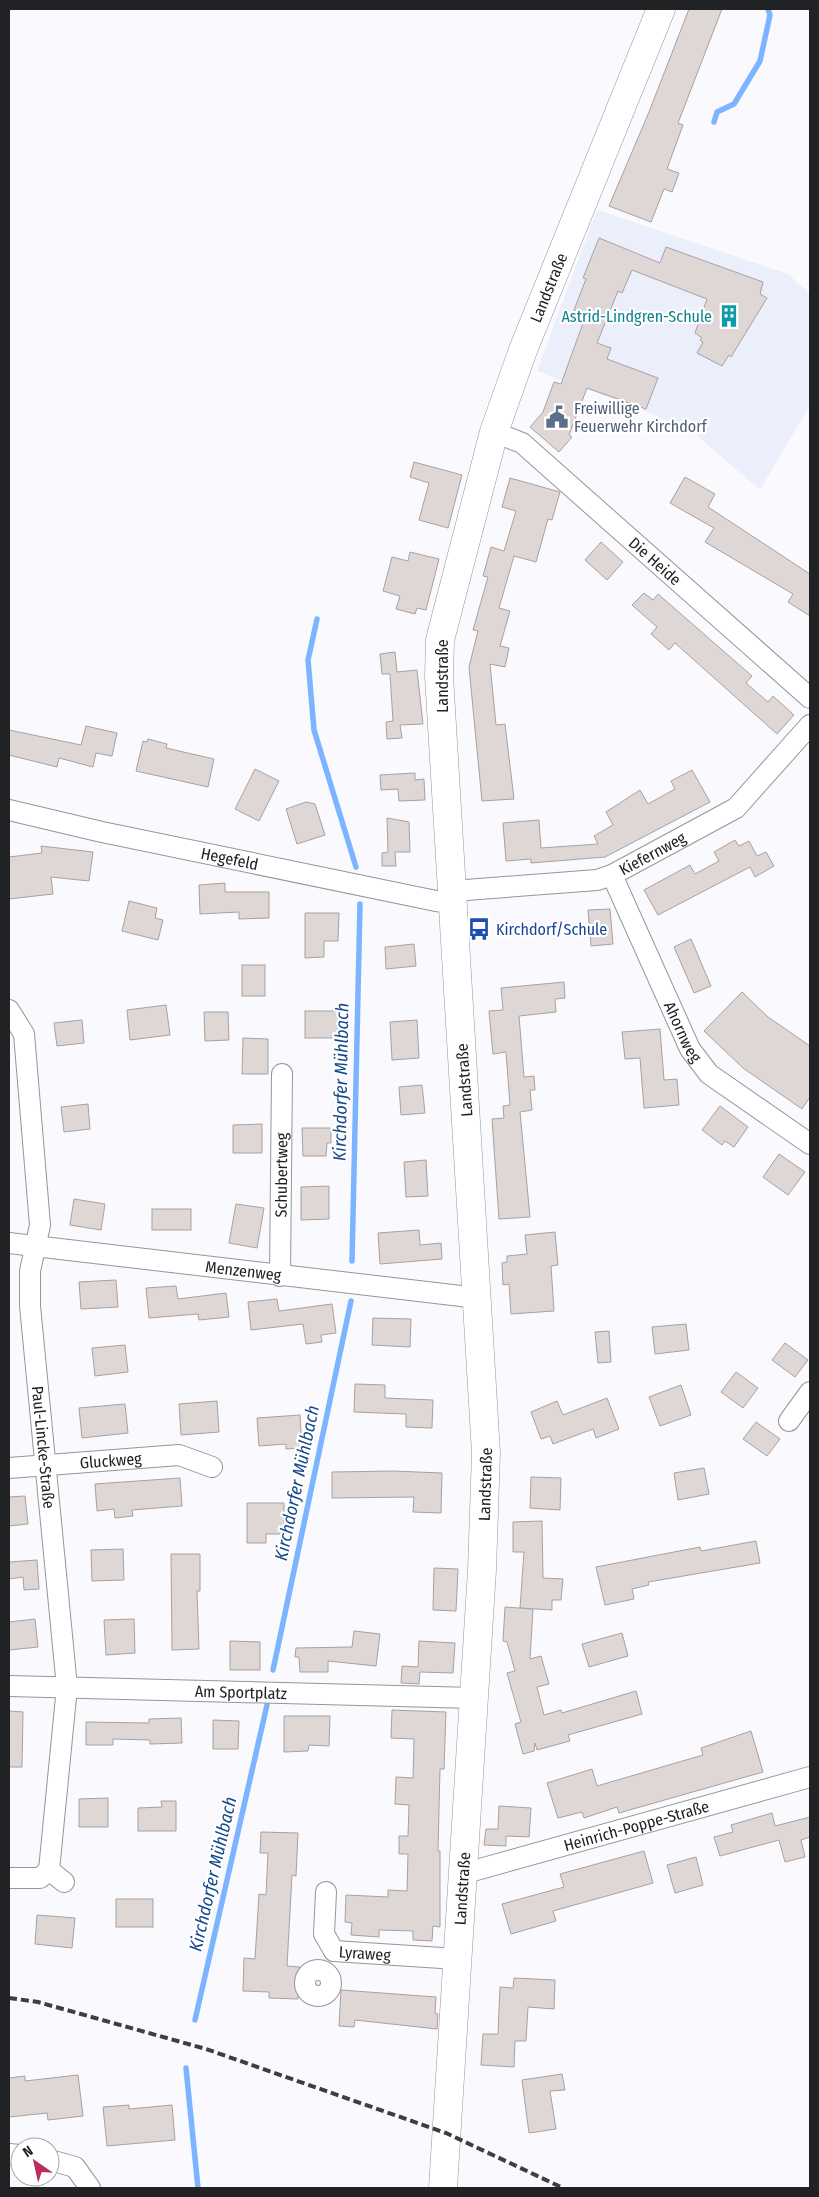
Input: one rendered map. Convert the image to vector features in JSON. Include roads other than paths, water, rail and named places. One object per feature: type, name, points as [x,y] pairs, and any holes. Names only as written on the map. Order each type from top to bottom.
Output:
[{"type":"street","name":"Landstraße","points":[[443,2188],[482,1570],[486,1453],[439,676],[440,640],[494,432],[523,350],[661,9]]},
{"type":"street","name":"Die Heide","points":[[494,432],[522,443],[810,698]]},
{"type":"street","name":"Kiefernweg","points":[[453,897],[597,880],[612,875],[736,808],[810,725]]},
{"type":"street","name":"Hegefeld","points":[[9,810],[277,869],[453,897]]},
{"type":"street","name":"Ahornweg","points":[[612,875],[690,1049],[709,1074],[810,1144]]},
{"type":"street","name":"Paul-Lincke-Straße","points":[[9,1010],[24,1034],[40,1225],[30,1270],[30,1306],[67,1687],[57,1876],[9,1878]]},
{"type":"street","name":"Schubertweg","points":[[280,1276],[282,1074]]},
{"type":"street","name":"Menzenweg","points":[[9,1243],[478,1298]]},
{"type":"street","points":[[789,1421],[810,1392]]},
{"type":"street","name":"Gluckweg","points":[[9,1468],[179,1455],[212,1467]]},
{"type":"street","name":"Am Sportplatz","points":[[9,1686],[474,1698]]},
{"type":"street","name":"Heinrich-Poppe-Straße","points":[[462,1874],[810,1777]]},
{"type":"street","name":"Lyraweg","points":[[326,1892],[324,1934],[334,1951],[457,1959]]},
{"type":"street","points":[[325,1972],[334,1951]]},
{"type":"street","points":[[60,2163],[75,2167],[90,2188]]},
{"type":"waterway","name":"Kirchdorfer Mühlbach","points":[[714,122],[717,112],[734,104],[760,61],[770,15],[768,9]]},
{"type":"waterway","name":"Kirchdorfer Mühlbach","points":[[317,619],[308,660],[314,730],[356,867]]},
{"type":"waterway","name":"Kirchdorfer Mühlbach","points":[[352,1261],[360,904]]},
{"type":"waterway","name":"Kirchdorfer Mühlbach","points":[[273,1670],[351,1301]]},
{"type":"waterway","name":"Kirchdorfer Mühlbach","points":[[195,2020],[267,1705]]},
{"type":"waterway","name":"Kirchdorfer Mühlbach","points":[[186,2068],[198,2188]]},
{"type":"railway","points":[[9,1998],[38,2002],[206,2049],[446,2133],[563,2188]]},
{"type":"place","name":"Astrid-Lindgren-Schule","points":[[729,316]]},
{"type":"place","name":"Freiwillige Feuerwehr Kirchdorf","points":[[557,417]]},
{"type":"place","name":"Kirchdorf/Schule","points":[[479,929]]}]
